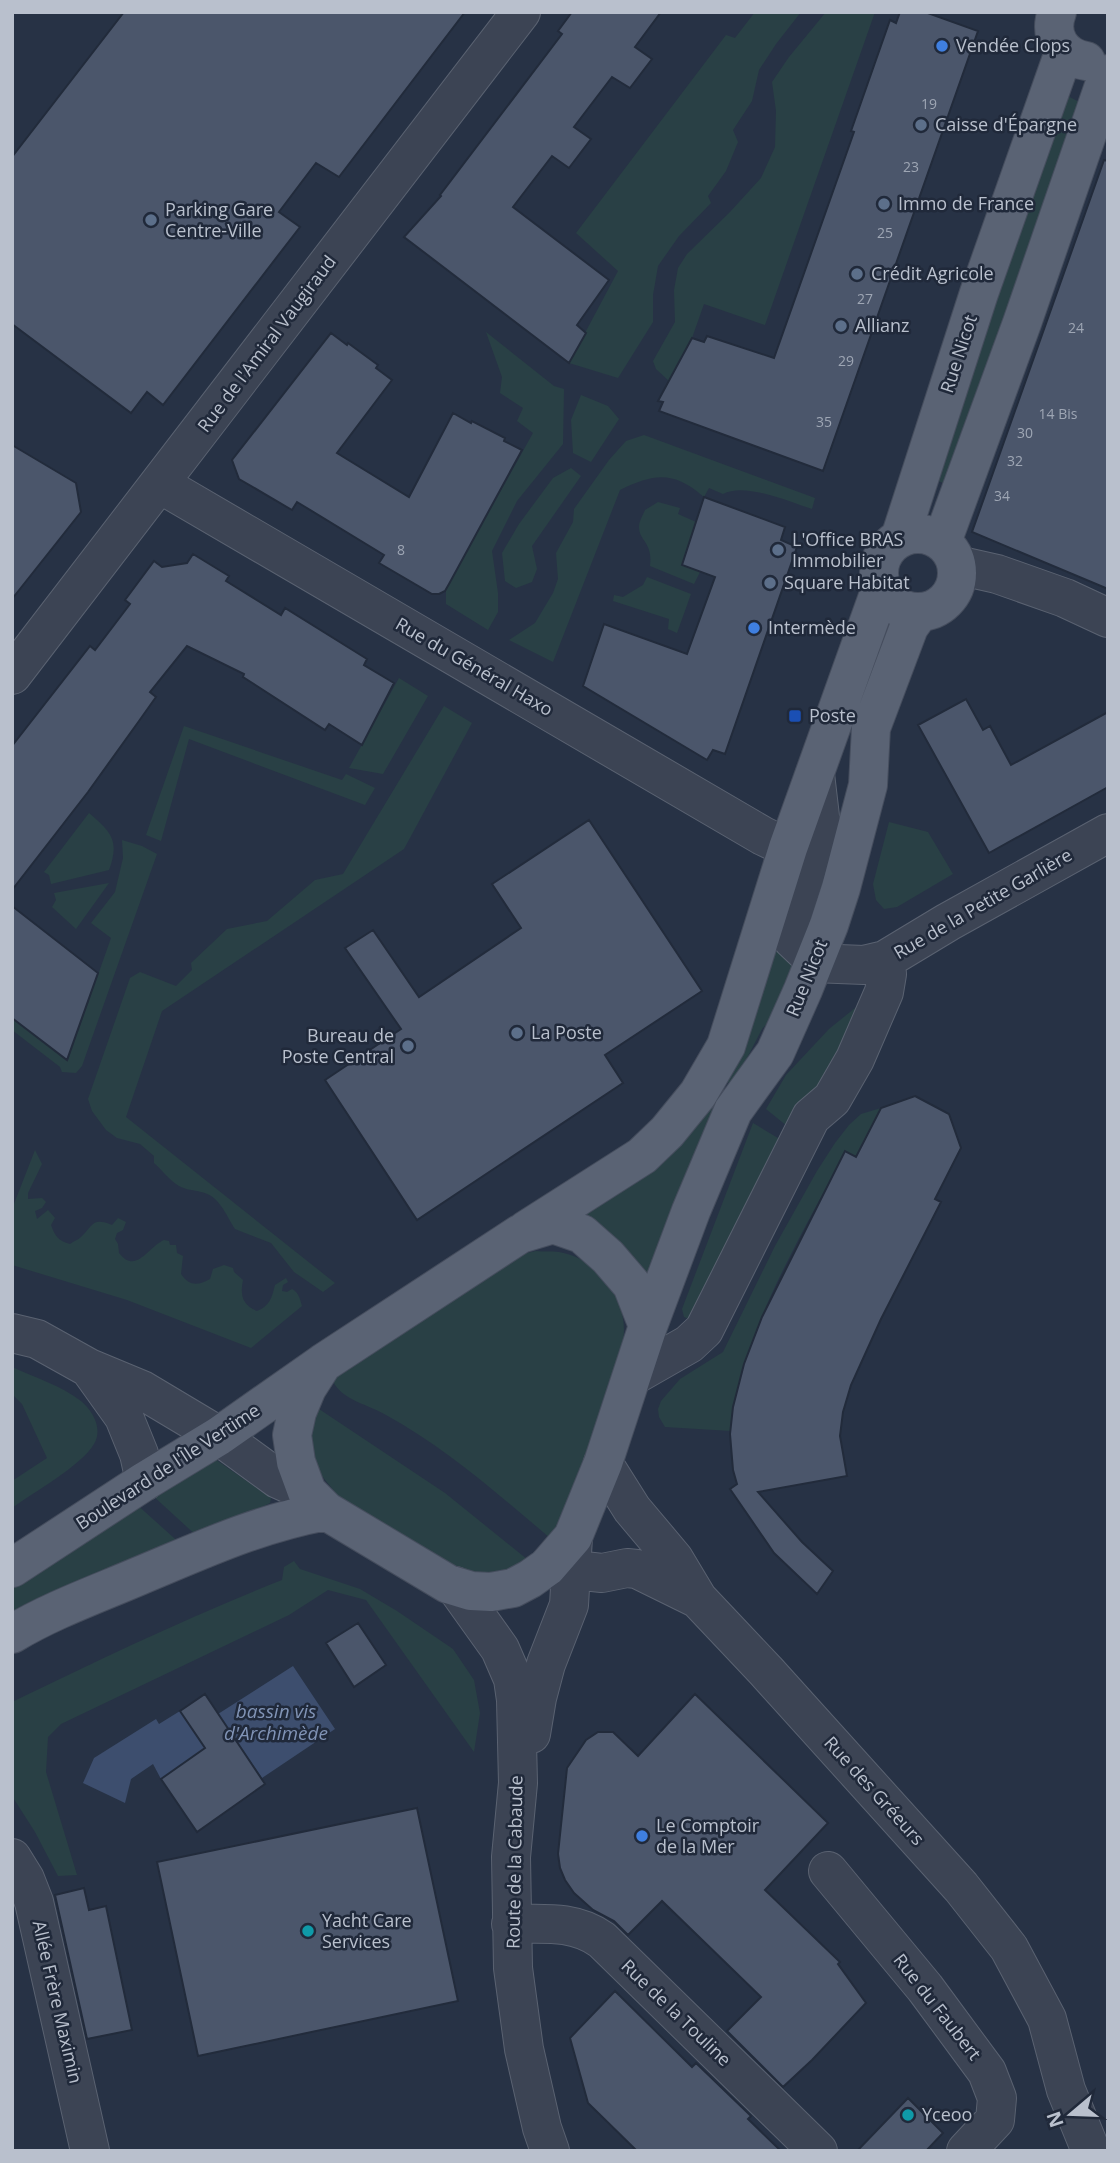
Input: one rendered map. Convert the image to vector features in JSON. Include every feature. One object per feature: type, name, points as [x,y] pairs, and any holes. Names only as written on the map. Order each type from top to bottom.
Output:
[{"type":"main road","points":[[1056,12],[1053,32],[1064,52],[1084,61],[1096,61],[1108,55]]},
{"type":"main road","name":"Rue Nicot","points":[[900,538],[979,293],[1064,52]]},
{"type":"main road","points":[[950,554],[926,534],[908,534],[890,545],[883,554],[878,576],[881,588],[900,609],[919,613],[944,604],[956,586],[950,554],[1022,323],[1108,74]]},
{"type":"main road","points":[[520,1234],[642,1156],[667,1132],[698,1094],[726,1045],[788,848],[881,588]]},
{"type":"main road","name":"Rue Nicot","points":[[564,1558],[603,1463],[648,1326],[691,1211],[733,1111],[775,1053],[813,963],[841,888],[864,798],[871,728],[909,627],[919,613]]},
{"type":"main road","points":[[520,1234],[553,1224],[582,1234],[608,1257],[632,1286],[648,1326]]},
{"type":"main road","name":"Boulevard de l'Île Vertime","points":[[12,1568],[219,1436],[323,1363],[520,1234]]},
{"type":"main road","points":[[323,1363],[307,1388],[297,1412],[292,1435],[296,1462],[317,1502],[449,1584],[471,1591],[491,1592],[513,1588],[564,1558]]},
{"type":"main road","points":[[12,1634],[66,1607],[223,1540],[289,1518],[317,1502]]},
{"type":"street","name":"Rue de l'Amiral Vaugiraud","points":[[12,675],[521,12]]},
{"type":"street","name":"Rue du Général Haxo","points":[[160,484],[763,836],[788,848]]},
{"type":"street","points":[[950,554],[1065,598],[1108,618]]},
{"type":"street","points":[[813,963],[810,956],[792,939],[790,921],[821,825],[815,774]]},
{"type":"street","name":"Rue de la Petite Garlière","points":[[813,963],[864,965],[885,960],[1108,833]]},
{"type":"street","points":[[633,1376],[689,1344],[704,1330],[807,1124],[811,1117],[832,1099],[855,1059],[884,992],[887,974],[885,960]]},
{"type":"street","points":[[12,1333],[37,1339],[89,1368],[142,1390],[219,1436],[278,1479],[317,1502]]},
{"type":"street","points":[[89,1368],[124,1417],[139,1454],[145,1481]]},
{"type":"street","name":"Rue des Gréeurs","points":[[603,1463],[632,1509],[674,1559],[678,1570],[698,1599],[961,1887],[1009,1948],[1047,2019],[1066,2090],[1091,2151]]},
{"type":"street","points":[[517,1783],[530,1740],[546,1664],[569,1605],[564,1558],[602,1573],[636,1569],[698,1599]]},
{"type":"street","name":"Route de la Cabaude","points":[[455,1586],[500,1649],[513,1679],[516,1700],[517,1783],[512,1857],[513,1968],[524,2049],[550,2151]]},
{"type":"street","name":"Allée Frère Maximin","points":[[12,1858],[25,1879],[34,1902],[90,2151]]},
{"type":"street","name":"Rue du Faubert","points":[[828,1871],[925,1988],[987,2072],[997,2098],[995,2120],[966,2151]]},
{"type":"street","name":"Rue de la Touline","points":[[511,1924],[555,1923],[574,1926],[601,1940],[818,2151]]},
{"type":"green space","points":[[755,12],[801,12],[759,70],[752,101],[733,130],[738,142],[726,171],[708,196],[711,203],[679,236],[658,266],[653,295],[653,322],[618,378],[569,363],[618,271],[576,233],[726,35],[735,38]]},
{"type":"green space","points":[[826,12],[875,12],[765,325],[704,304],[692,338],[669,381],[656,369],[653,361],[675,322],[674,290],[678,268],[687,254],[761,178],[775,147],[776,111],[772,82]]},
{"type":"green space","points":[[1062,93],[1083,104],[949,485],[935,480]]},
{"type":"green space","points":[[486,332],[554,386],[564,389],[563,444],[517,501],[492,551],[498,612],[488,630],[446,604],[446,589],[533,433],[517,421],[523,408],[500,393],[502,377]]},
{"type":"green space","points":[[581,395],[608,406],[619,419],[591,462],[573,453],[571,420]]},
{"type":"green space","points":[[644,435],[815,498],[812,509],[767,494],[743,490],[723,494],[709,488],[704,497],[683,483],[664,477],[632,484],[620,490],[553,662],[509,640],[535,623],[553,593],[558,579],[556,553],[573,522],[574,509],[626,441]]},
{"type":"green space","points":[[571,468],[581,476],[532,546],[537,569],[532,582],[516,588],[505,581],[502,553],[519,524],[553,478]]},
{"type":"green space","points":[[658,502],[680,508],[678,514],[696,522],[682,565],[700,572],[694,584],[650,566],[650,552],[639,525],[645,510]]},
{"type":"green space","points":[[647,577],[691,594],[677,633],[668,629],[669,619],[613,601],[614,595],[623,597],[643,585]]},
{"type":"green space","points":[[399,678],[428,696],[383,774],[349,768]]},
{"type":"green space","points":[[444,706],[472,723],[404,849],[162,1011],[126,1117],[335,1283],[323,1292],[294,1272],[271,1243],[235,1229],[213,1197],[179,1186],[154,1163],[154,1156],[140,1144],[117,1138],[106,1130],[92,1111],[88,1099],[130,978],[140,972],[176,986],[192,970],[191,963],[227,929],[267,921],[315,880],[343,874]]},
{"type":"green space","points":[[184,726],[342,780],[346,774],[375,788],[365,805],[189,739],[161,841],[146,835]]},
{"type":"green space","points":[[89,813],[111,837],[114,851],[109,870],[51,884],[49,875],[44,872]]},
{"type":"green space","points":[[889,822],[928,832],[953,874],[897,907],[884,909],[876,900],[873,884]]},
{"type":"green space","points":[[122,840],[157,854],[82,1066],[76,1073],[62,1072],[60,1067],[12,1030],[12,1018],[68,1060],[111,938],[91,923],[115,892],[123,858]]},
{"type":"green space","points":[[109,883],[76,929],[52,907],[56,900],[54,893]]},
{"type":"green space","points":[[772,948],[780,952],[807,980],[762,1029],[733,1085],[723,1080]]},
{"type":"green space","points":[[860,1004],[824,1092],[787,1126],[766,1109],[786,1075],[829,1029]]},
{"type":"green space","points":[[712,1095],[723,1103],[646,1277],[578,1213]]},
{"type":"green space","points":[[881,1108],[864,1141],[873,1166],[845,1152],[775,1287],[747,1358],[731,1431],[665,1427],[659,1417],[661,1401],[680,1379],[723,1352],[775,1246],[835,1143],[861,1114]]},
{"type":"green space","points":[[753,1123],[783,1141],[691,1320],[684,1317],[682,1309]]},
{"type":"green space","points":[[35,1150],[42,1164],[28,1193],[28,1199],[42,1198],[46,1202],[42,1208],[35,1211],[37,1219],[48,1210],[55,1218],[51,1225],[54,1232],[63,1241],[70,1244],[96,1222],[112,1225],[118,1218],[126,1222],[115,1239],[119,1253],[125,1259],[136,1260],[158,1243],[169,1241],[170,1245],[176,1245],[177,1253],[183,1256],[181,1274],[191,1283],[198,1284],[210,1279],[213,1269],[224,1265],[233,1268],[243,1280],[243,1299],[252,1309],[257,1311],[265,1307],[275,1285],[286,1278],[288,1282],[283,1285],[282,1291],[292,1289],[299,1296],[302,1306],[251,1348],[127,1300],[12,1265],[12,1209]]},
{"type":"green space","points":[[536,1251],[559,1252],[572,1256],[596,1270],[605,1279],[619,1303],[624,1330],[621,1358],[561,1530],[550,1538],[451,1457],[386,1415],[342,1393],[333,1381],[342,1371],[522,1254]]},
{"type":"green space","points":[[12,1367],[57,1386],[81,1401],[93,1415],[97,1438],[79,1461],[12,1508],[12,1481],[47,1458],[22,1404],[12,1394]]},
{"type":"green space","points":[[319,1409],[445,1493],[528,1560],[502,1572],[475,1573],[450,1566],[338,1496],[309,1456],[308,1439]]},
{"type":"green space","points":[[212,1457],[271,1498],[270,1503],[199,1538],[151,1494]]},
{"type":"green space","points":[[134,1502],[184,1547],[12,1625],[12,1584]]},
{"type":"green space","points":[[294,1561],[300,1569],[360,1589],[453,1649],[474,1680],[480,1713],[474,1752],[366,1600],[328,1590],[289,1615],[61,1724],[48,1737],[46,1772],[77,1875],[58,1876],[12,1796],[12,1702],[180,1623],[282,1580],[284,1567]]},
{"type":"water","name":"bassin vis d'Archimède","points":[[293,1666],[335,1729],[262,1778],[218,1714]]},
{"type":"water","points":[[180,1711],[205,1748],[161,1779],[153,1764],[131,1779],[125,1803],[83,1783],[94,1758],[156,1719],[159,1724]]},
{"type":"building","name":"Parking Gare Centre-Ville","points":[[124,12],[465,12],[339,177],[316,163],[279,212],[300,227],[163,405],[147,392],[131,413],[12,324],[12,157]]},
{"type":"building","points":[[572,12],[661,12],[635,47],[652,59],[630,88],[612,77],[574,127],[591,139],[569,168],[552,156],[513,207],[609,280],[577,325],[586,333],[569,363],[404,237],[441,196],[562,34],[558,31]]},
{"type":"building","points":[[900,12],[925,12],[978,31],[823,471],[659,411],[663,402],[658,401],[692,338],[704,342],[707,336],[774,358],[854,132],[851,131],[890,20],[896,23]]},
{"type":"building","points":[[1104,160],[1108,161],[1108,589],[972,532]]},
{"type":"building","points":[[331,333],[378,365],[376,368],[392,380],[337,453],[409,497],[453,413],[505,438],[504,441],[522,450],[445,591],[439,594],[432,594],[379,563],[384,555],[297,502],[292,510],[239,479],[232,460]]},
{"type":"building","points":[[12,445],[76,483],[81,512],[12,599]]},
{"type":"building","points":[[704,497],[785,527],[781,540],[797,547],[725,754],[713,750],[707,760],[583,686],[604,624],[687,654],[715,577],[682,565]]},
{"type":"building","points":[[193,554],[229,576],[226,581],[281,615],[285,608],[367,659],[364,665],[394,683],[362,745],[329,724],[325,730],[243,677],[244,674],[187,646],[150,692],[156,697],[139,721],[12,890],[12,746],[90,646],[95,650],[130,604],[125,600],[154,561],[162,567],[187,563]]},
{"type":"building","points":[[966,699],[983,730],[990,726],[1011,765],[1108,712],[1108,787],[989,853],[918,725]]},
{"type":"building","name":"La Poste","points":[[589,820],[702,991],[605,1055],[623,1083],[417,1220],[325,1080],[401,1029],[345,948],[373,930],[419,997],[521,928],[492,884]]},
{"type":"building","points":[[12,906],[98,973],[67,1060],[12,1018]]},
{"type":"building","points":[[915,1096],[949,1114],[961,1148],[935,1199],[941,1202],[881,1319],[851,1385],[843,1412],[840,1436],[847,1476],[758,1492],[802,1542],[833,1571],[817,1594],[774,1553],[730,1489],[737,1484],[730,1434],[733,1407],[744,1364],[762,1317],[845,1151],[856,1157],[881,1108]]},
{"type":"building","points":[[358,1623],[386,1665],[354,1687],[326,1643]]},
{"type":"building","points":[[205,1694],[265,1784],[197,1832],[161,1779],[205,1748],[180,1711]]},
{"type":"building","points":[[695,1694],[828,1823],[765,1890],[840,1962],[838,1964],[866,2003],[783,2087],[727,2031],[761,1997],[662,1901],[628,1935],[614,1921],[593,1910],[574,1893],[560,1868],[558,1854],[567,1768],[586,1740],[598,1732],[613,1732],[638,1756]]},
{"type":"building","name":"Yacht Care Services","points":[[417,1808],[458,2001],[198,2056],[157,1862]]},
{"type":"building","points":[[84,1888],[89,1910],[106,1906],[132,2030],[87,2039],[55,1895]]},
{"type":"building","points":[[615,1991],[692,2067],[696,2063],[751,2116],[748,2119],[781,2151],[637,2151],[588,2103],[570,2038]]},
{"type":"building","name":"Yceoo","points":[[908,2098],[943,2133],[926,2151],[857,2151]]},
{"type":"place","name":"Vendée Clops","points":[[942,46]]},
{"type":"place","name":"Caisse d'Épargne","points":[[921,125]]},
{"type":"place","name":"Immo de France","points":[[884,204]]},
{"type":"place","name":"Parking Gare Centre-Ville","points":[[151,220]]},
{"type":"place","name":"Crédit Agricole","points":[[857,274]]},
{"type":"place","name":"Allianz","points":[[841,326]]},
{"type":"place","name":"L'Office BRAS Immobilier","points":[[778,550]]},
{"type":"place","name":"Square Habitat","points":[[770,583]]},
{"type":"place","name":"Intermède","points":[[754,628]]},
{"type":"place","name":"Poste","points":[[795,716]]},
{"type":"place","name":"La Poste","points":[[517,1033]]},
{"type":"place","name":"Bureau de Poste Central","points":[[408,1046]]},
{"type":"place","name":"Le Comptoir de la Mer","points":[[642,1836]]},
{"type":"place","name":"Yacht Care Services","points":[[308,1931]]},
{"type":"place","name":"Yceoo","points":[[908,2115]]}]
